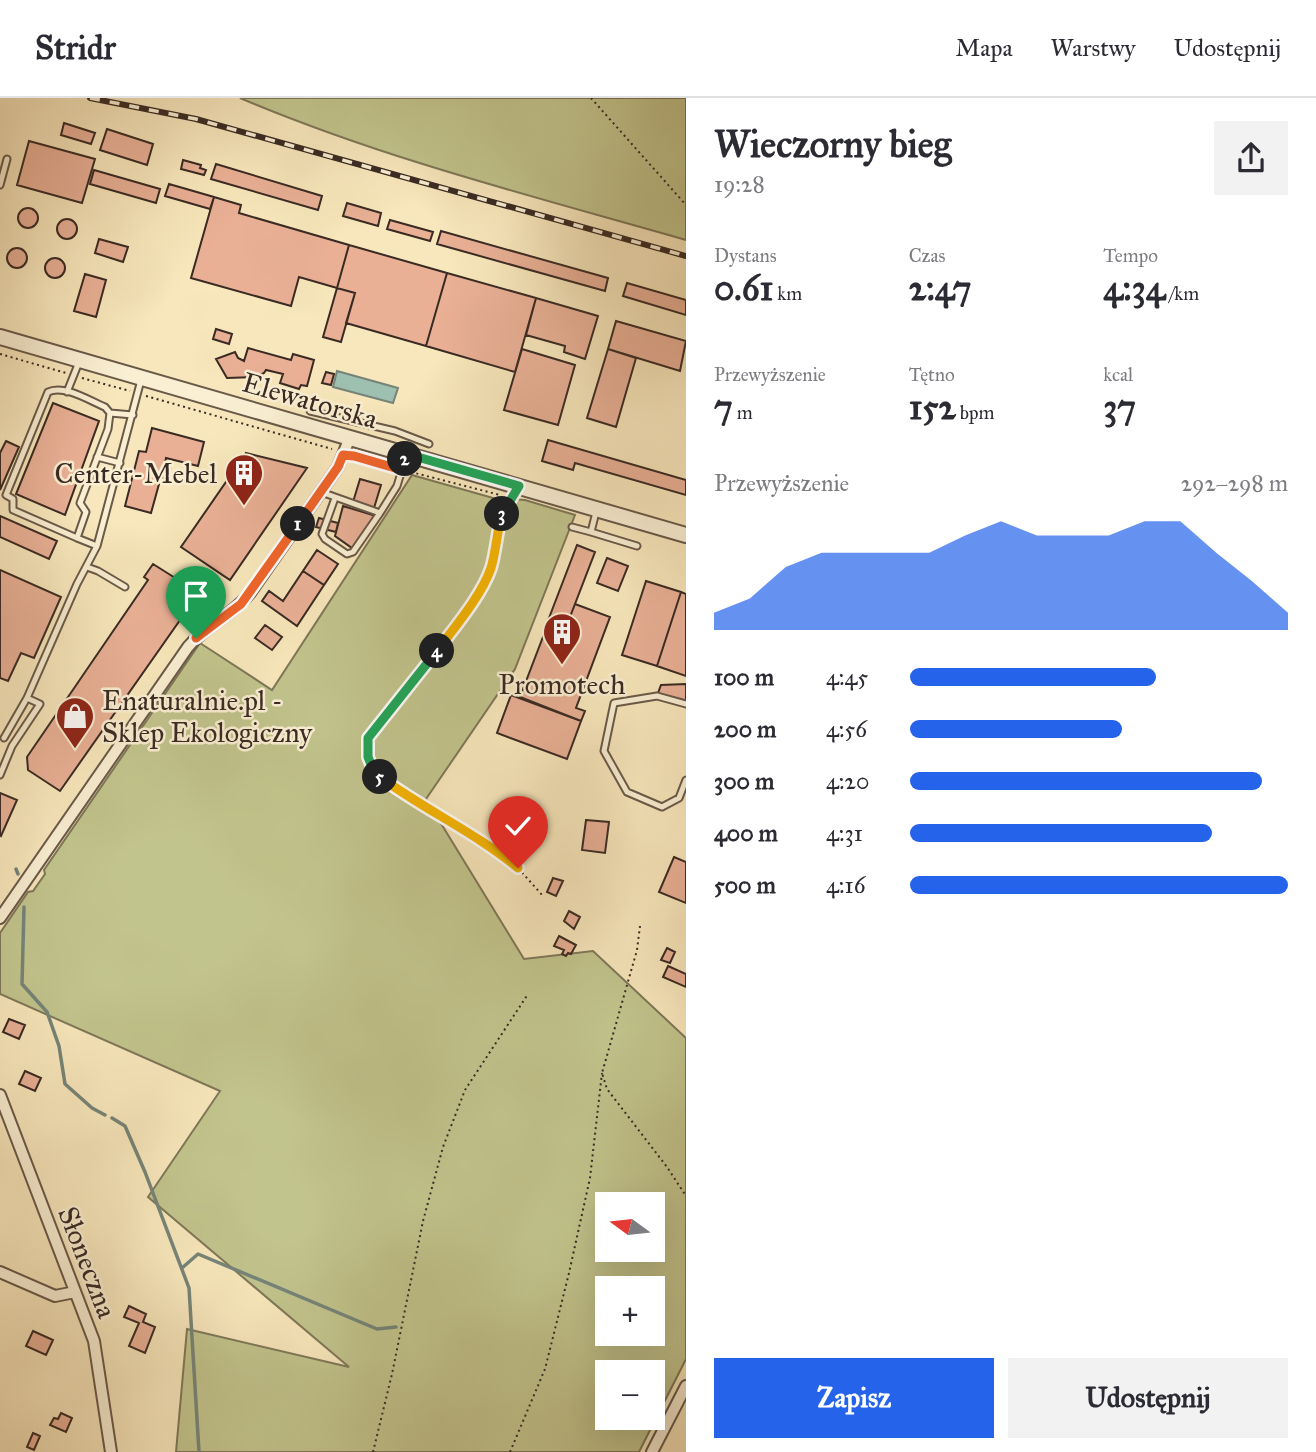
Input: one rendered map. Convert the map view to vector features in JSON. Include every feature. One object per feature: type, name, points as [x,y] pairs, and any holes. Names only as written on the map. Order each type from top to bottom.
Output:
[{"type":"street","name":"Elewatorska","points":[[0,337],[686,535]]},
{"type":"street","points":[[0,918],[183,653],[196,638],[246,598],[321,492],[343,455],[349,437]]},
{"type":"street","name":"Słoneczna","points":[[0,1095],[93,1341],[111,1452]]},
{"type":"street","points":[[0,1272],[55,1296],[75,1292]]},
{"type":"street","points":[[652,1452],[686,1386]]},
{"type":"lane","points":[[0,185],[7,159]]},
{"type":"lane","points":[[67,392],[79,360]]},
{"type":"lane","points":[[4,738],[27,698],[77,584],[97,546],[142,378]]},
{"type":"lane","points":[[97,546],[13,510],[13,499],[6,495],[48,392],[54,389],[67,392],[105,407],[110,413],[133,415]]},
{"type":"lane","points":[[310,411],[395,431],[429,444]]},
{"type":"lane","points":[[77,538],[86,512],[80,503],[108,429],[110,413]]},
{"type":"lane","points":[[335,498],[323,534],[325,539],[347,554],[353,552],[397,486],[407,454]]},
{"type":"lane","points":[[97,457],[120,463]]},
{"type":"lane","points":[[321,492],[380,513]]},
{"type":"lane","points":[[591,532],[597,509]]},
{"type":"lane","points":[[572,527],[637,546]]},
{"type":"lane","points":[[87,567],[125,587]]},
{"type":"lane","points":[[686,704],[657,696],[614,703],[604,751],[627,792],[662,807],[679,798],[686,780]]},
{"type":"lane","points":[[0,775],[12,746],[40,704],[27,698]]},
{"type":"path","points":[[591,98],[686,205]]},
{"type":"path","points":[[0,354],[333,449],[343,455],[437,479]]},
{"type":"path","points":[[519,486],[502,514],[491,567],[480,590],[443,643],[368,738],[368,757],[375,774],[413,801],[491,846],[518,868],[542,896]]},
{"type":"path","points":[[510,1452],[545,1369],[554,1333],[590,1178],[602,1073],[637,950],[640,926]]},
{"type":"path","points":[[373,1452],[423,1221],[443,1147],[465,1090],[528,994]]},
{"type":"path","points":[[602,1073],[607,1089],[686,1196]]},
{"type":"green space","points":[[240,98],[686,98],[686,240],[405,158],[294,120]]},
{"type":"green space","points":[[412,475],[493,498],[525,500],[575,515],[515,669],[426,799],[524,959],[593,951],[686,1038],[686,1359],[665,1401],[665,1360],[595,1360],[595,1430],[650,1430],[639,1452],[176,1452],[187,1329],[349,1367],[148,1197],[220,1091],[0,994],[0,933],[28,892],[33,891],[45,874],[44,870],[200,643],[272,690]]},
{"type":"shaded area","points":[[337,371],[398,388],[393,403],[333,387]]},
{"type":"building","points":[[64,123],[95,133],[91,144],[61,135]]},
{"type":"building","points":[[107,129],[153,144],[147,165],[100,150]]},
{"type":"building","points":[[29,141],[95,159],[82,203],[17,185]]},
{"type":"building","points":[[183,160],[201,165],[200,168],[206,170],[204,175],[181,169]]},
{"type":"building","points":[[216,164],[322,196],[318,210],[211,179]]},
{"type":"building","points":[[94,170],[160,189],[156,203],[90,184]]},
{"type":"building","points":[[169,184],[214,197],[210,209],[165,196]]},
{"type":"building","points":[[214,197],[241,205],[239,213],[349,245],[337,288],[299,277],[291,306],[191,278]]},
{"type":"building","points":[[347,203],[381,213],[378,226],[343,216]]},
{"type":"building","points":[[28,208],[35,211],[38,218],[35,225],[28,228],[21,225],[18,218],[21,211]]},
{"type":"building","points":[[67,219],[74,222],[77,229],[74,236],[67,239],[60,236],[57,229],[60,222]]},
{"type":"building","points":[[390,220],[433,232],[430,241],[387,229]]},
{"type":"building","points":[[441,231],[608,278],[605,291],[437,244]]},
{"type":"building","points":[[99,239],[128,247],[123,262],[95,253]]},
{"type":"building","points":[[349,245],[447,273],[426,346],[346,323],[355,293],[337,288]]},
{"type":"building","points":[[17,248],[24,251],[27,258],[24,265],[17,268],[10,265],[7,258],[10,251]]},
{"type":"building","points":[[55,258],[62,261],[65,268],[62,275],[55,278],[48,275],[45,268],[48,261]]},
{"type":"building","points":[[447,273],[536,298],[515,372],[426,346]]},
{"type":"building","points":[[85,274],[106,280],[96,317],[74,311]]},
{"type":"building","points":[[627,283],[686,300],[686,315],[623,296]]},
{"type":"building","points":[[337,288],[355,293],[341,342],[323,337]]},
{"type":"building","points":[[536,298],[598,316],[585,359],[564,352],[565,346],[526,335]]},
{"type":"building","points":[[616,321],[686,341],[680,371],[608,349]]},
{"type":"building","points":[[216,329],[232,334],[229,344],[213,339]]},
{"type":"building","points":[[248,348],[291,360],[293,354],[314,360],[307,386],[301,385],[299,389],[280,383],[283,374],[266,370],[256,377],[227,378],[216,359],[235,352],[238,358],[244,361]]},
{"type":"building","points":[[522,349],[575,365],[558,425],[504,410]]},
{"type":"building","points":[[608,349],[636,358],[616,427],[587,418]]},
{"type":"building","points":[[326,372],[334,374],[331,385],[322,383]]},
{"type":"building","points":[[53,403],[99,421],[65,515],[16,494]]},
{"type":"building","points":[[152,428],[204,442],[198,466],[166,458],[164,468],[170,469],[167,478],[161,477],[151,513],[125,506],[139,451],[146,452]]},
{"type":"building","points":[[548,440],[686,480],[686,495],[575,463],[573,470],[542,461]]},
{"type":"building","points":[[6,441],[19,447],[0,490],[0,453]]},
{"type":"building","name":"Center-Mebel","points":[[246,453],[307,468],[230,580],[181,547]]},
{"type":"building","points":[[360,479],[381,485],[374,508],[353,502]]},
{"type":"building","points":[[343,506],[376,516],[352,548],[335,536]]},
{"type":"building","points":[[0,516],[57,541],[49,559],[0,537]]},
{"type":"building","points":[[319,518],[338,523],[336,532],[316,527]]},
{"type":"building","points":[[577,545],[595,552],[563,635],[546,629],[544,631]]},
{"type":"building","points":[[317,550],[338,564],[324,585],[303,571]]},
{"type":"building","points":[[607,558],[628,566],[618,591],[597,583]]},
{"type":"building","points":[[153,564],[199,593],[60,791],[28,770],[27,757],[148,580],[144,577]]},
{"type":"building","points":[[0,570],[61,597],[34,658],[21,653],[8,681],[0,678]]},
{"type":"building","points":[[303,571],[324,585],[297,626],[262,601],[269,591],[283,601]]},
{"type":"building","points":[[646,581],[681,592],[657,666],[622,655]]},
{"type":"building","points":[[681,592],[686,594],[686,676],[657,666]]},
{"type":"building","name":"Promotech","points":[[575,604],[610,617],[576,708],[585,711],[581,721],[520,697],[546,629],[563,635]]},
{"type":"building","points":[[265,625],[282,637],[272,650],[255,638]]},
{"type":"building","points":[[686,684],[686,705],[658,693],[661,685]]},
{"type":"building","points":[[511,695],[581,721],[567,759],[497,733]]},
{"type":"building","points":[[0,793],[17,800],[1,836],[0,835]]},
{"type":"building","points":[[586,820],[609,822],[605,853],[582,850]]},
{"type":"building","points":[[674,857],[686,862],[686,903],[659,892]]},
{"type":"building","points":[[553,878],[563,881],[556,896],[547,892]]},
{"type":"building","points":[[569,911],[580,917],[574,929],[564,921]]},
{"type":"building","points":[[559,936],[576,945],[571,954],[566,956],[562,954],[564,950],[554,946]]},
{"type":"building","points":[[667,948],[675,952],[670,963],[661,960]]},
{"type":"building","points":[[668,966],[686,974],[686,987],[663,977]]},
{"type":"building","points":[[9,1019],[25,1025],[19,1039],[3,1032]]},
{"type":"building","points":[[25,1071],[41,1078],[35,1091],[19,1084]]},
{"type":"building","points":[[129,1306],[146,1314],[143,1322],[155,1327],[145,1353],[129,1346],[139,1323],[124,1317]]},
{"type":"building","points":[[33,1331],[53,1340],[46,1355],[26,1346]]},
{"type":"building","points":[[61,1413],[72,1418],[66,1432],[50,1425]]},
{"type":"building","points":[[33,1433],[40,1436],[34,1450],[27,1447]]},
{"type":"waterway","points":[[16,869],[18,874]]},
{"type":"waterway","points":[[24,907],[22,984],[47,1012],[59,1046],[65,1084],[92,1108],[105,1115]]},
{"type":"waterway","points":[[112,1118],[125,1126],[189,1288],[199,1452]]},
{"type":"waterway","points":[[182,1268],[198,1254],[377,1329],[396,1327]]},
{"type":"railway","points":[[90,98],[196,119],[686,256]]},
{"type":"place","name":"Center-Mebel","points":[[244,507]]},
{"type":"place","name":"Promotech","points":[[562,666]]},
{"type":"place","name":"Enaturalnie.pl - Sklep Ekologiczny","points":[[75,750]]},
{"type":"route","points":[[196,638],[246,598],[338,467],[343,455],[402,470],[407,454],[519,486],[502,514],[491,567],[480,590],[443,643],[368,738],[368,757],[375,774],[413,801],[491,846],[518,868]]}]
